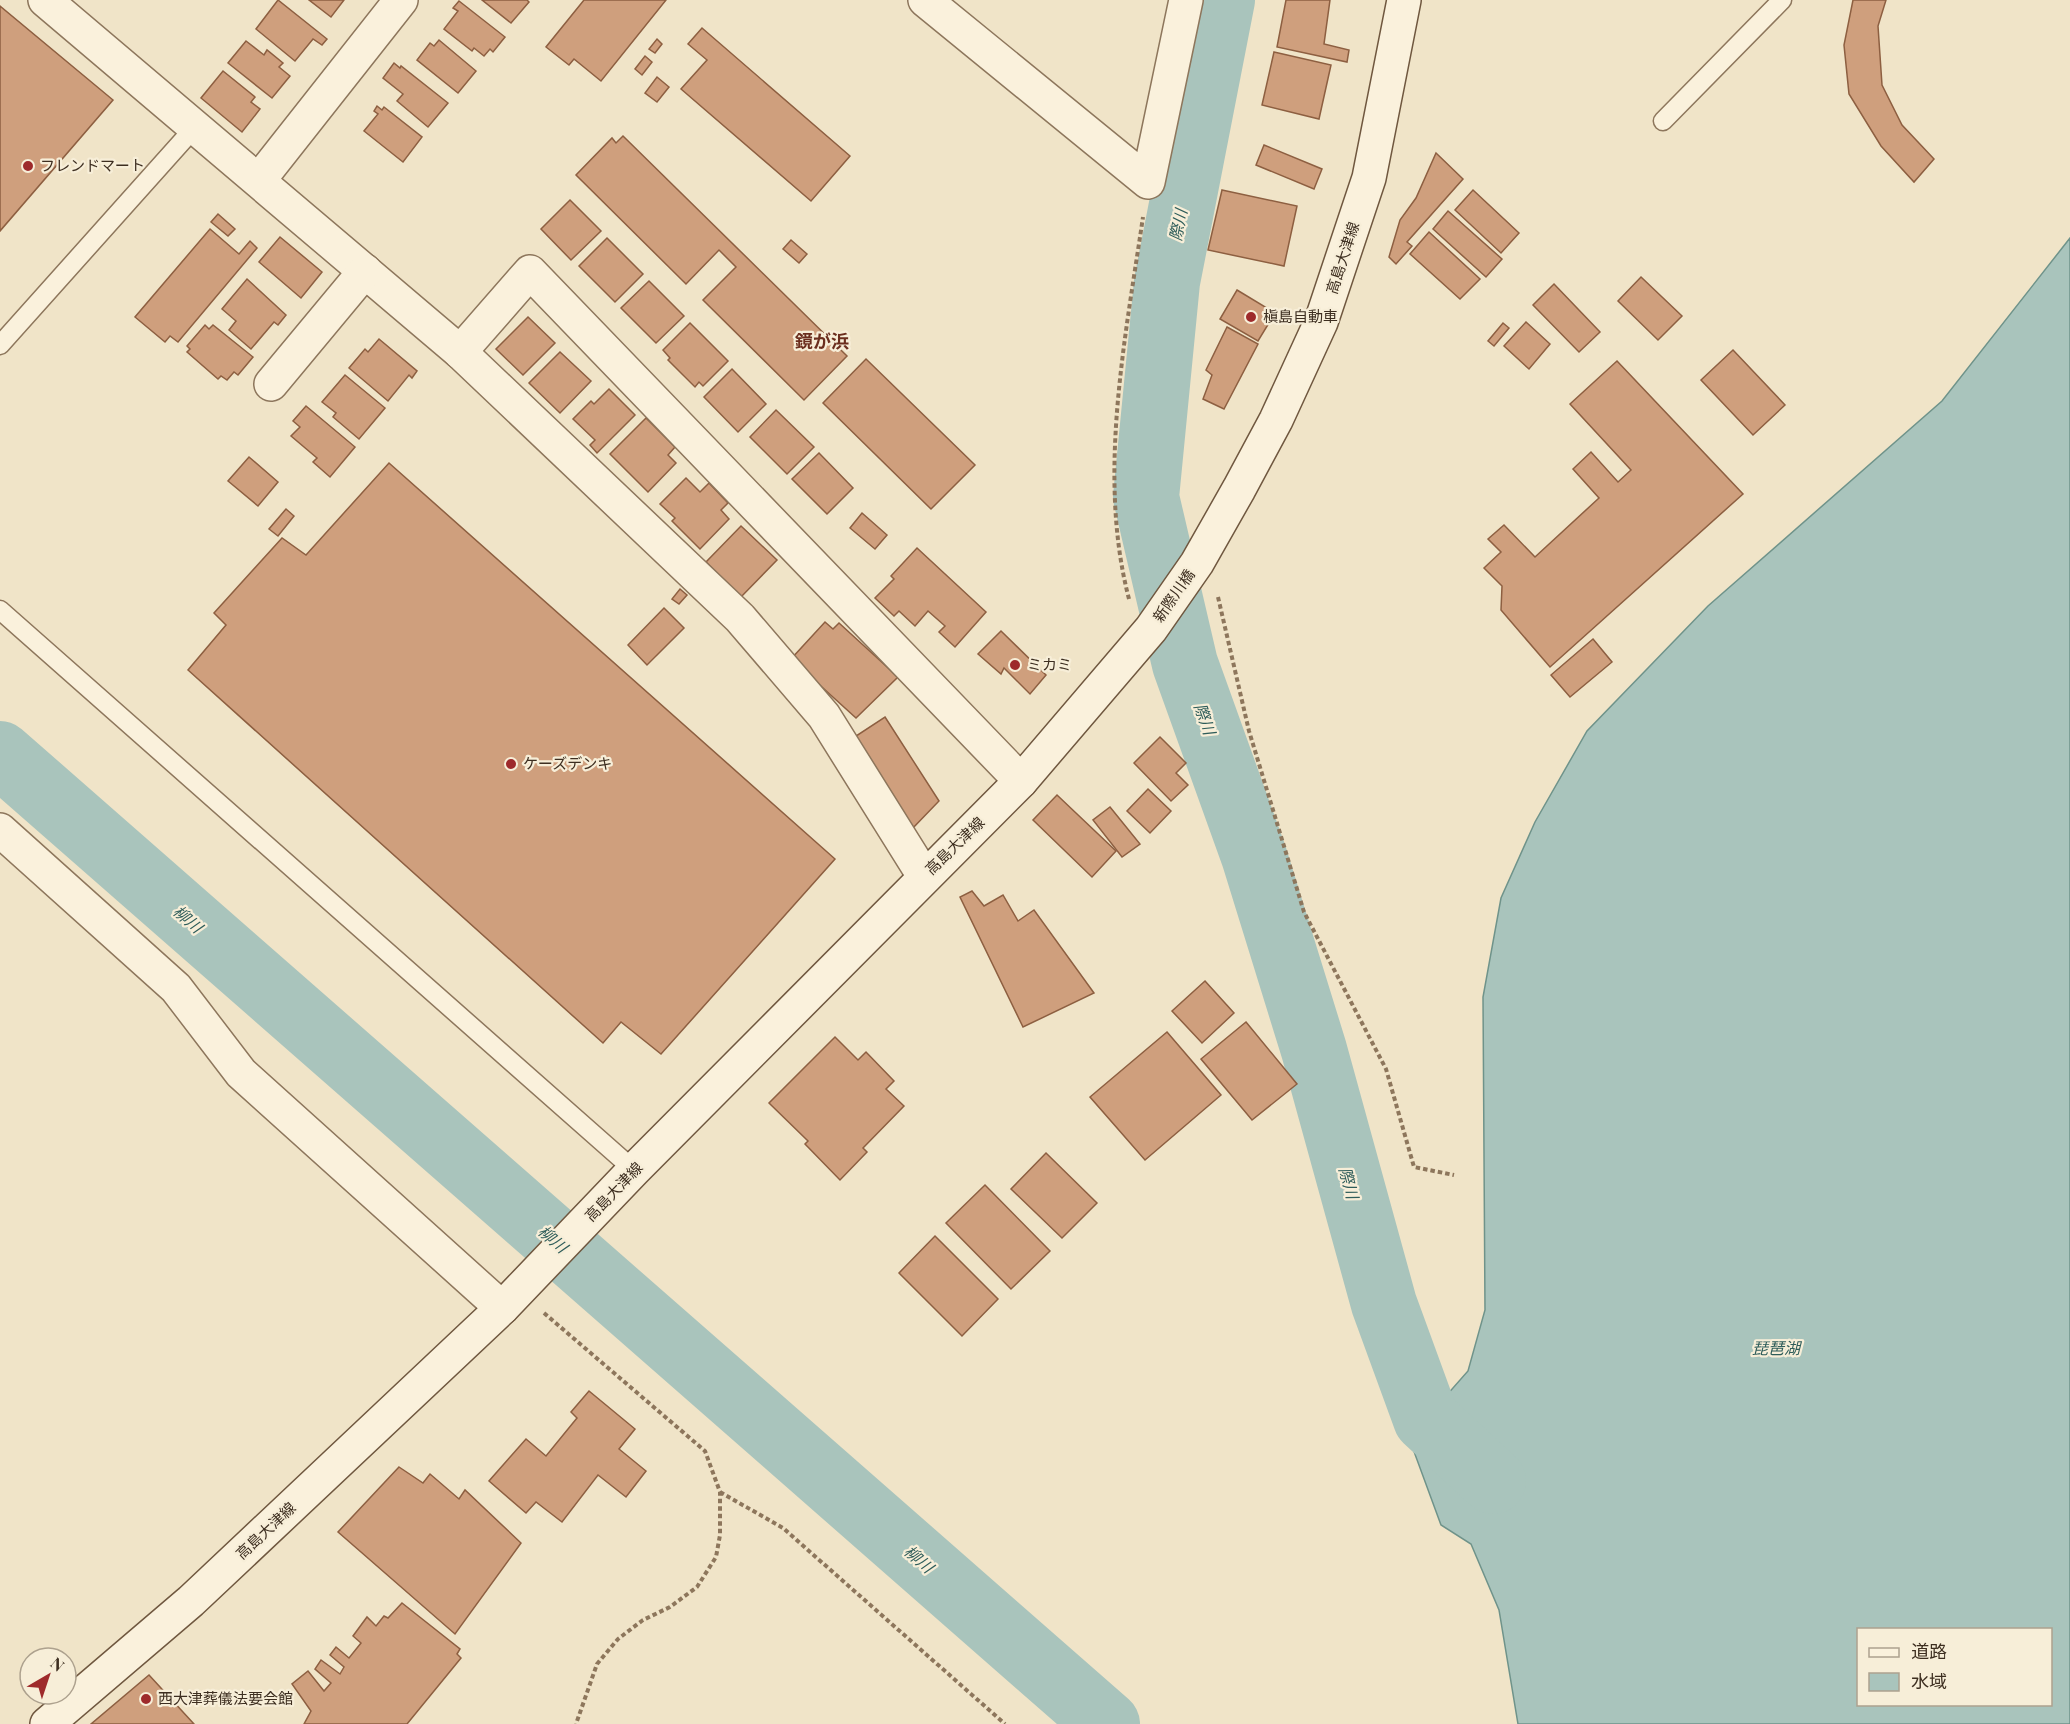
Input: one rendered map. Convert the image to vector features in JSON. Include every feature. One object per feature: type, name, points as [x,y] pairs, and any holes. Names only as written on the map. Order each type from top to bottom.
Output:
[{"type":"street","points":[[45,0],[460,352],[740,618],[824,716],[924,876]]},
{"type":"street","points":[[259,180],[401,0]]},
{"type":"street","points":[[926,0],[1148,182],[1186,0]]},
{"type":"street","name":"高島大津線","points":[[1202,555],[1276,420],[1321,322],[1370,178],[1404,0]]},
{"type":"street","points":[[271,384],[365,271]]},
{"type":"street","points":[[460,352],[530,272],[1021,781]]},
{"type":"street","name":"新際川橋","points":[[1145,635],[1202,555]]},
{"type":"street","name":"高島大津線","points":[[47,1724],[191,1601],[516,1293],[634,1170],[1021,781],[1145,635]]},
{"type":"street","points":[[0,830],[176,988],[242,1073],[516,1293]]},
{"type":"lane","points":[[1663,121],[1782,0]]},
{"type":"lane","points":[[0,345],[195,127]]},
{"type":"lane","points":[[0,610],[634,1170]]},
{"type":"path","points":[[1145,635],[1119,561],[1115,456],[1121,361],[1148,182]]},
{"type":"path","points":[[1202,555],[1249,731],[1304,912],[1386,1069],[1414,1167],[1454,1175]]},
{"type":"path","points":[[516,1293],[705,1451],[720,1492],[720,1535],[716,1557],[697,1587],[670,1606],[643,1620],[618,1639],[597,1664],[576,1724]]},
{"type":"path","points":[[720,1492],[783,1528],[1005,1724]]},
{"type":"water","name":"琵琶湖","points":[[2070,238],[2070,1724],[1518,1724],[1499,1610],[1471,1544],[1441,1525],[1409,1438],[1468,1371],[1485,1310],[1483,997],[1501,898],[1535,822],[1587,731],[1708,606],[1942,401]]},
{"type":"building","points":[[278,0],[327,39],[322,45],[313,39],[295,61],[256,29]]},
{"type":"building","points":[[309,0],[344,0],[331,17]]},
{"type":"building","points":[[482,0],[527,0],[529,2],[511,23]]},
{"type":"building","points":[[584,0],[666,0],[601,81],[574,59],[569,65],[546,47]]},
{"type":"building","points":[[1286,0],[1330,0],[1324,44],[1349,50],[1347,62],[1277,47]]},
{"type":"building","points":[[1853,0],[1886,0],[1878,26],[1882,85],[1902,125],[1934,159],[1914,182],[1881,146],[1849,94],[1844,45]]},
{"type":"building","points":[[459,1],[505,37],[493,52],[490,49],[484,56],[474,48],[472,51],[444,29],[458,11],[453,8]]},
{"type":"building","name":"フレンドマート","points":[[0,6],[113,100],[0,231]]},
{"type":"building","points":[[702,28],[850,156],[811,201],[681,89],[707,60],[688,44]]},
{"type":"building","points":[[657,39],[662,44],[655,53],[649,49]]},
{"type":"building","points":[[439,40],[476,71],[458,93],[417,60],[430,43],[434,46]]},
{"type":"building","points":[[246,41],[264,55],[267,50],[283,63],[279,67],[290,76],[272,98],[228,63]]},
{"type":"building","points":[[1274,52],[1331,65],[1319,119],[1262,105]]},
{"type":"building","points":[[645,56],[652,62],[642,75],[635,69]]},
{"type":"building","points":[[394,63],[448,103],[428,127],[397,101],[403,94],[383,78]]},
{"type":"building","points":[[223,71],[255,97],[251,102],[260,109],[242,132],[201,98]]},
{"type":"building","points":[[657,77],[669,87],[657,102],[645,93]]},
{"type":"building","points":[[377,106],[382,110],[384,107],[422,137],[403,162],[364,131],[378,114],[374,111]]},
{"type":"building","points":[[623,136],[847,356],[804,400],[703,300],[736,267],[719,250],[686,284],[576,175],[612,138],[616,143]]},
{"type":"building","points":[[1264,145],[1322,169],[1314,189],[1256,165]]},
{"type":"building","points":[[1436,153],[1463,179],[1407,242],[1412,246],[1396,264],[1389,257],[1400,220],[1416,198]]},
{"type":"building","points":[[1222,190],[1297,206],[1284,266],[1208,250]]},
{"type":"building","points":[[1473,190],[1519,233],[1501,253],[1455,210]]},
{"type":"building","points":[[570,200],[601,231],[571,260],[541,229]]},
{"type":"building","points":[[1448,211],[1502,259],[1486,277],[1433,229]]},
{"type":"building","points":[[218,214],[235,229],[228,236],[211,222]]},
{"type":"building","points":[[210,229],[239,254],[250,241],[257,248],[178,342],[170,336],[165,342],[135,317]]},
{"type":"building","points":[[1429,232],[1480,279],[1460,299],[1410,254]]},
{"type":"building","points":[[280,237],[322,272],[301,298],[259,262]]},
{"type":"building","points":[[607,238],[643,274],[615,302],[579,266]]},
{"type":"building","points":[[791,240],[807,254],[799,263],[783,249]]},
{"type":"building","points":[[1641,277],[1682,316],[1658,340],[1618,301]]},
{"type":"building","points":[[247,279],[286,315],[278,325],[274,322],[251,349],[229,330],[236,321],[222,309]]},
{"type":"building","points":[[649,281],[684,316],[656,343],[621,308]]},
{"type":"building","points":[[1554,284],[1600,332],[1579,352],[1533,305]]},
{"type":"building","points":[[1237,290],[1275,313],[1258,341],[1220,319]]},
{"type":"building","points":[[528,317],[555,343],[523,375],[496,349]]},
{"type":"building","points":[[1526,322],[1550,344],[1529,369],[1504,346]]},
{"type":"building","points":[[690,323],[728,361],[703,386],[699,382],[695,387],[668,360],[670,358],[663,350]]},
{"type":"building","points":[[1503,323],[1509,328],[1494,346],[1488,341]]},
{"type":"building","points":[[205,325],[209,329],[213,325],[253,357],[238,375],[234,372],[227,380],[221,376],[218,379],[187,352],[190,349],[187,346]]},
{"type":"building","points":[[1227,327],[1258,344],[1224,409],[1203,399],[1212,375],[1206,370]]},
{"type":"building","points":[[379,339],[417,371],[412,378],[409,375],[388,401],[349,368],[365,349],[368,352]]},
{"type":"building","points":[[1733,350],[1785,405],[1753,435],[1701,380]]},
{"type":"building","points":[[560,352],[591,381],[560,413],[529,383]]},
{"type":"building","points":[[866,359],[975,465],[931,509],[823,403]]},
{"type":"building","points":[[1617,361],[1743,494],[1550,667],[1501,610],[1502,586],[1484,568],[1501,552],[1488,539],[1504,525],[1535,557],[1599,498],[1573,469],[1591,452],[1618,482],[1631,470],[1570,404]]},
{"type":"building","points":[[732,369],[766,404],[738,432],[704,397]]},
{"type":"building","points":[[345,375],[385,408],[359,439],[333,417],[336,413],[322,402]]},
{"type":"building","points":[[609,389],[635,415],[597,453],[590,445],[595,440],[573,419],[591,401],[594,404]]},
{"type":"building","points":[[306,406],[355,447],[330,477],[313,462],[317,458],[291,436],[300,427],[293,421]]},
{"type":"building","points":[[776,410],[814,447],[787,474],[750,437]]},
{"type":"building","points":[[646,418],[675,447],[668,455],[676,463],[648,492],[610,454]]},
{"type":"building","points":[[819,453],[853,488],[827,514],[792,479]]},
{"type":"building","points":[[249,457],[278,482],[258,506],[228,481]]},
{"type":"building","name":"ケーズデンキ","points":[[389,463],[835,859],[661,1054],[621,1022],[603,1043],[188,670],[226,625],[214,613],[282,538],[306,555]]},
{"type":"building","points":[[686,478],[700,492],[709,483],[728,503],[721,510],[729,519],[700,549],[672,521],[675,518],[660,504]]},
{"type":"building","points":[[286,509],[294,516],[278,536],[269,529]]},
{"type":"building","points":[[862,513],[887,535],[875,549],[850,528]]},
{"type":"building","points":[[741,526],[777,560],[741,597],[706,562]]},
{"type":"building","points":[[917,548],[986,612],[955,647],[939,632],[945,626],[928,611],[915,626],[899,611],[894,616],[875,598],[894,579],[891,576]]},
{"type":"building","points":[[680,589],[687,595],[679,604],[672,599]]},
{"type":"building","points":[[664,608],[684,628],[647,665],[628,645]]},
{"type":"building","points":[[825,622],[833,629],[839,623],[898,677],[856,718],[791,659]]},
{"type":"building","points":[[1001,631],[1046,675],[1030,694],[1004,668],[1001,674],[978,654]]},
{"type":"building","points":[[1593,639],[1612,662],[1570,697],[1551,675]]},
{"type":"building","points":[[885,717],[939,801],[911,830],[853,738]]},
{"type":"building","points":[[1160,737],[1186,763],[1176,773],[1188,785],[1171,801],[1134,763]]},
{"type":"building","points":[[1148,789],[1171,811],[1150,833],[1127,811]]},
{"type":"building","points":[[1057,795],[1116,851],[1092,877],[1033,820]]},
{"type":"building","points":[[1110,807],[1140,844],[1122,857],[1093,820]]},
{"type":"building","points":[[972,891],[984,906],[1003,895],[1018,921],[1034,910],[1094,993],[1023,1027],[960,897]]},
{"type":"building","points":[[1205,981],[1234,1013],[1202,1043],[1172,1011]]},
{"type":"building","points":[[1246,1022],[1297,1084],[1252,1120],[1201,1059]]},
{"type":"building","points":[[1167,1032],[1221,1095],[1145,1160],[1090,1097]]},
{"type":"building","points":[[835,1037],[858,1060],[866,1052],[894,1081],[886,1089],[904,1106],[863,1148],[867,1152],[840,1180],[805,1144],[808,1141],[769,1103]]},
{"type":"building","points":[[1046,1153],[1097,1203],[1062,1238],[1011,1189]]},
{"type":"building","points":[[985,1185],[1050,1251],[1011,1289],[946,1223]]},
{"type":"building","points":[[935,1236],[998,1299],[962,1336],[899,1273]]},
{"type":"building","points":[[589,1391],[635,1429],[619,1449],[646,1471],[626,1497],[598,1475],[562,1522],[536,1502],[526,1513],[489,1481],[526,1439],[546,1456],[577,1418],[571,1412]]},
{"type":"building","points":[[399,1467],[423,1483],[430,1474],[459,1499],[465,1490],[521,1543],[455,1634],[338,1532]]},
{"type":"building","points":[[402,1603],[460,1649],[457,1654],[461,1658],[407,1724],[304,1724],[311,1711],[292,1684],[308,1671],[324,1691],[331,1683],[315,1669],[321,1660],[340,1674],[344,1667],[330,1655],[336,1647],[349,1658],[361,1643],[353,1636],[367,1617],[376,1626],[384,1616],[388,1618]]},
{"type":"building","name":"西大津葬儀法要会館","points":[[149,1675],[194,1724],[91,1724]]},
{"type":"waterway","name":"際川","points":[[1222,0],[1167,282],[1146,497],[1185,664],[1254,856],[1314,1050],[1384,1304],[1426,1419],[1493,1481]]},
{"type":"waterway","name":"柳川","points":[[0,754],[1107,1724]]},
{"type":"place","name":"フレンドマート","points":[[28,166]]},
{"type":"place","name":"槇島自動車","points":[[1251,317]]},
{"type":"place","name":"ミカミ","points":[[1015,665]]},
{"type":"place","name":"ケーズデンキ","points":[[511,764]]},
{"type":"place","name":"西大津葬儀法要会館","points":[[146,1699]]},
{"type":"district","name":"鏡が浜","points":[[822,342]]}]
